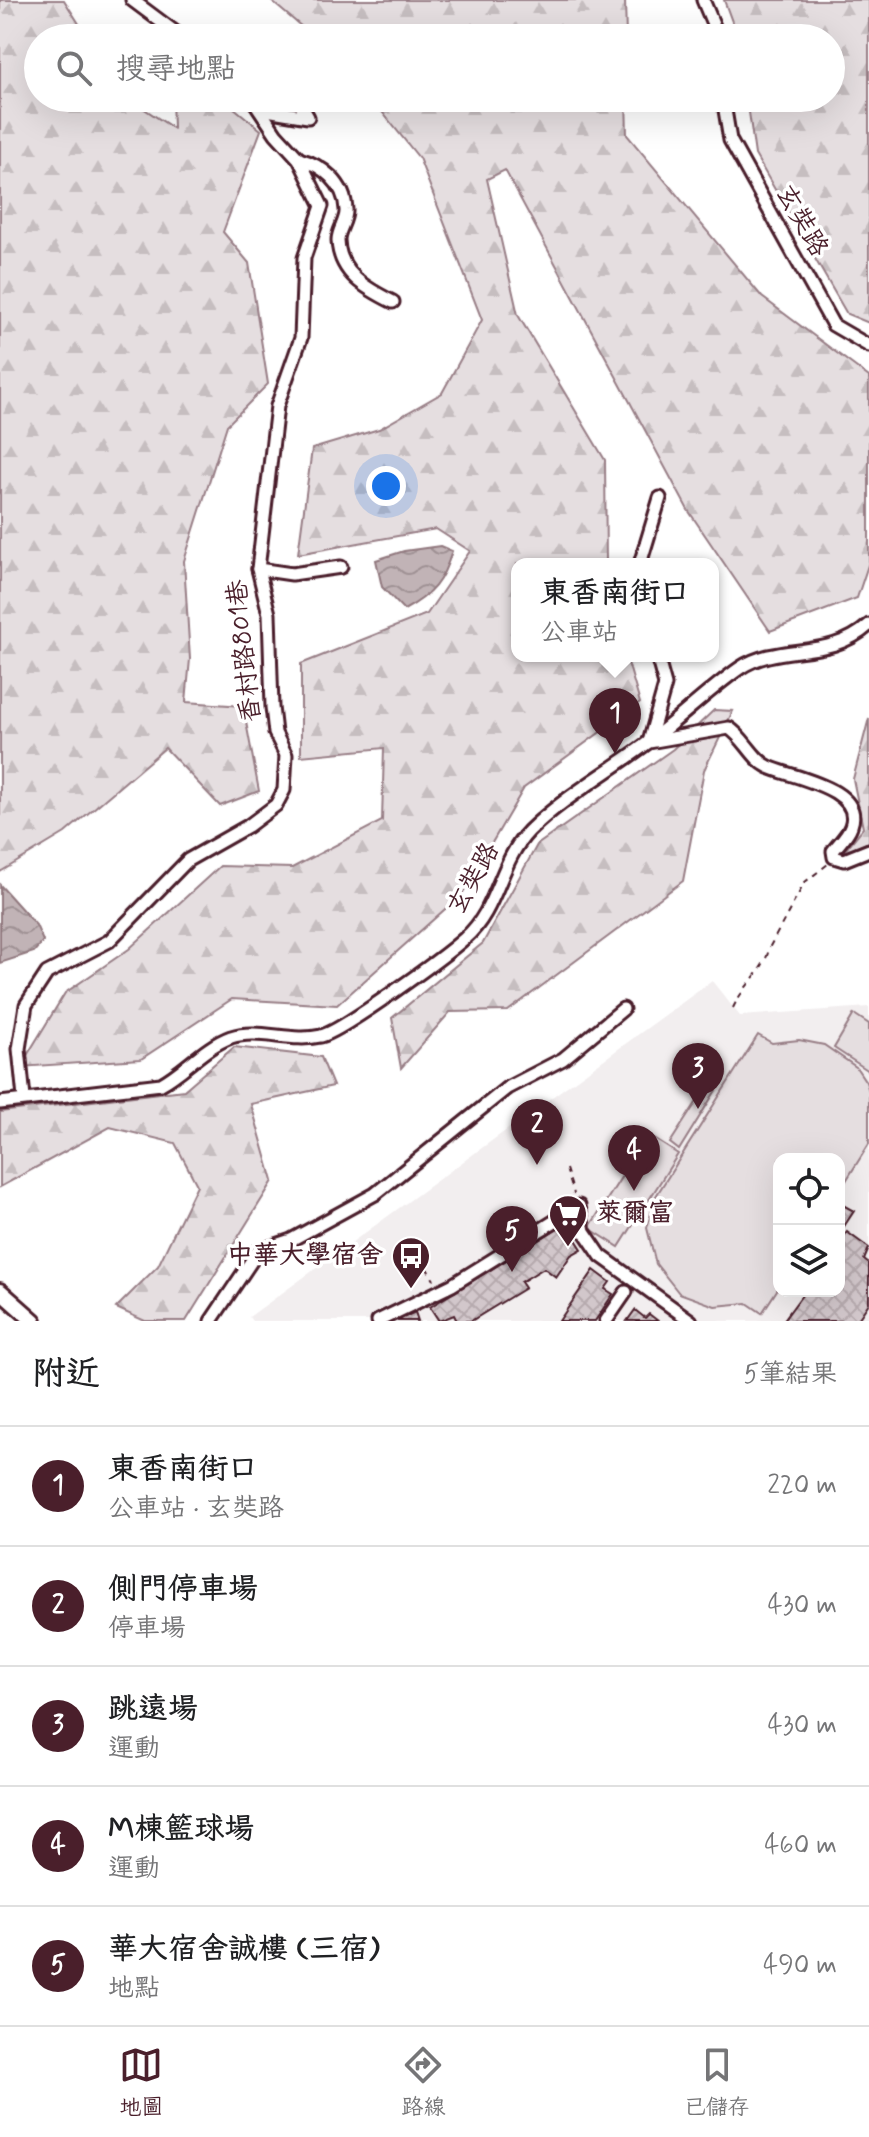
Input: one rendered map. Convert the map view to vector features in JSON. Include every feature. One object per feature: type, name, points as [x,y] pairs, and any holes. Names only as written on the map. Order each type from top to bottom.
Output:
[{"type":"main road","points":[[0,1291],[34,1321]]},
{"type":"street","points":[[132,0],[164,24]]},
{"type":"street","points":[[703,0],[713,24]]},
{"type":"street","name":"香村路801巷","points":[[24,1098],[19,1049],[26,1005],[47,973],[109,941],[188,860],[248,826],[276,805],[284,790],[286,755],[275,733],[269,614],[258,569],[277,406],[301,338],[304,258],[315,234],[322,206],[299,159],[276,134],[263,112]]},
{"type":"street","points":[[279,112],[308,117],[305,112]]},
{"type":"street","name":"玄奘路","points":[[725,112],[730,140],[833,325],[869,346]]},
{"type":"street","points":[[299,159],[320,165],[335,181],[346,210],[338,240],[345,266],[362,287],[393,302]]},
{"type":"street","points":[[642,558],[660,498]]},
{"type":"street","points":[[258,569],[292,574],[341,567]]},
{"type":"street","name":"玄奘路","points":[[0,1103],[161,1084],[180,1074],[210,1048],[245,1034],[300,1039],[336,1031],[466,938],[484,918],[511,853],[531,829],[649,742],[742,666],[764,658],[831,647],[853,639],[869,625]]},
{"type":"street","points":[[659,662],[665,685],[649,742],[729,728],[767,766],[825,785],[851,809],[850,828],[833,851],[834,857],[844,860],[869,850]]},
{"type":"street","points":[[211,1321],[258,1251],[291,1240],[375,1194],[507,1088],[563,1059],[623,1009]]},
{"type":"street","points":[[378,1321],[441,1290],[579,1206],[584,1231],[601,1256],[691,1321]]},
{"type":"street","points":[[606,1321],[626,1292]]},
{"type":"path","points":[[733,1008],[739,994],[768,957],[769,948],[805,882],[834,857]]},
{"type":"path","points":[[566,1169],[579,1206]]},
{"type":"path","points":[[426,1267],[441,1290]]},
{"type":"shaded area","points":[[712,981],[740,1016],[869,1007],[869,1321],[252,1321],[249,1317]]},
{"type":"green space","points":[[0,0],[64,0],[79,24],[24,24],[24,112],[149,112],[173,128],[172,112],[239,112],[261,130],[223,232],[249,263],[268,384],[227,425],[184,561],[190,659],[186,702],[243,706],[259,791],[220,806],[165,748],[65,833],[0,872]]},
{"type":"green space","points":[[270,0],[625,0],[626,24],[298,24]]},
{"type":"green space","points":[[724,0],[869,0],[869,323],[847,314],[755,155],[749,112],[845,112],[845,24],[733,24]]},
{"type":"green space","points":[[382,112],[626,112],[627,135],[762,297],[869,377],[869,562],[857,598],[770,631],[688,510],[505,170],[487,179],[518,315],[605,460],[606,558],[511,558],[511,662],[628,662],[640,703],[524,788],[462,894],[337,1005],[232,999],[141,1059],[20,1067],[65,993],[129,949],[220,866],[292,868],[382,821],[384,748],[301,756],[301,664],[427,614],[470,551],[436,529],[298,554],[312,449],[379,429],[442,393],[482,320],[419,158]]},
{"type":"green space","points":[[714,710],[733,711],[704,770],[683,881],[508,1011],[450,1012],[401,1068],[392,1018],[483,943],[537,845],[673,749]]},
{"type":"green space","points":[[869,718],[869,842],[841,855],[863,828],[853,779]]},
{"type":"green space","points":[[854,1014],[869,1024],[869,1071],[834,1048]]},
{"type":"green space","points":[[758,1035],[772,1043],[799,1040],[824,1045],[856,1067],[866,1082],[869,1091],[869,1144],[845,1182],[845,1153],[773,1153],[773,1296],[762,1313],[747,1303],[715,1306],[679,1293],[656,1264],[647,1228],[656,1196]]},
{"type":"green space","points":[[234,1047],[321,1057],[333,1086],[251,1104],[273,1181],[186,1321],[145,1321],[116,1308],[158,1266],[197,1185],[175,1143],[110,1127],[0,1187],[0,1112],[184,1090]]},
{"type":"green space","points":[[718,1069],[726,1074],[679,1150],[670,1143]]},
{"type":"green space","points":[[648,1135],[678,1154],[619,1247],[589,1228]]},
{"type":"water","points":[[440,546],[452,551],[445,571],[429,593],[404,610],[382,587],[376,560],[404,551]]},
{"type":"water","points":[[0,885],[36,925],[43,941],[34,952],[0,963]]},
{"type":"building","points":[[845,1206],[854,1211],[845,1225]]},
{"type":"building","points":[[571,1220],[580,1235],[575,1238],[582,1249],[571,1255],[556,1277],[544,1268],[521,1282],[525,1288],[471,1321],[457,1321],[454,1315],[439,1321],[430,1307]]},
{"type":"building","points":[[847,1232],[869,1248],[864,1260],[869,1264],[869,1303],[857,1321],[783,1321],[801,1297],[845,1297]]},
{"type":"building","points":[[594,1270],[610,1282],[605,1289],[613,1294],[595,1321],[559,1321]]},
{"type":"building","points":[[635,1310],[645,1318],[649,1314],[658,1321],[627,1321]]},
{"type":"building","points":[[415,1312],[418,1321],[397,1321]]},
{"type":"place","name":"東香南街口","points":[[615,754]]},
{"type":"place","name":"跳遠場","points":[[698,1109]]},
{"type":"place","name":"側門停車場","points":[[537,1165]]},
{"type":"place","name":"M棟籃球場","points":[[634,1191]]},
{"type":"place","name":"萊爾富","points":[[568,1248]]},
{"type":"place","name":"華大宿舍誠樓 (三宿)","points":[[512,1272]]},
{"type":"place","name":"中華大學宿舍","points":[[411,1290]]}]
